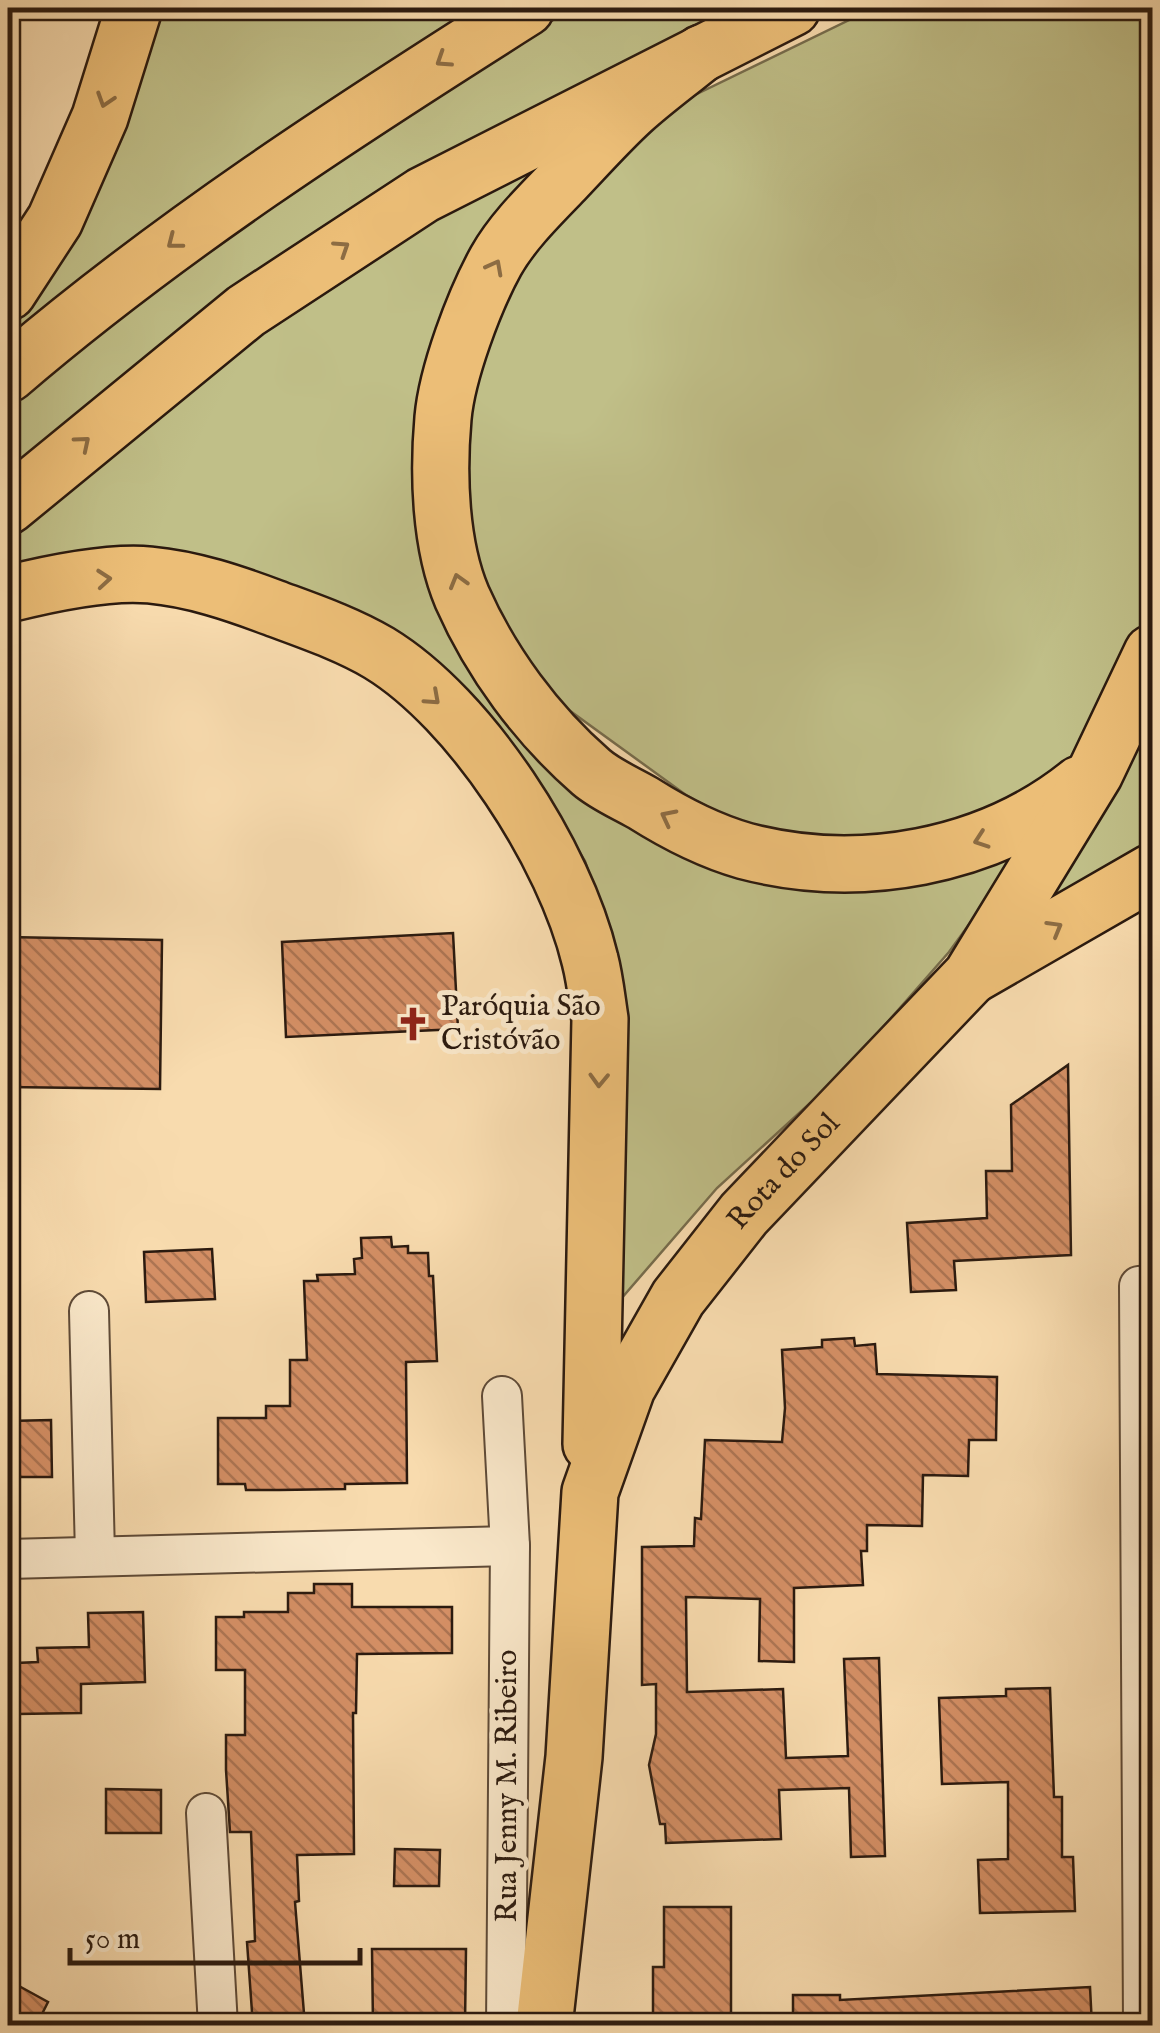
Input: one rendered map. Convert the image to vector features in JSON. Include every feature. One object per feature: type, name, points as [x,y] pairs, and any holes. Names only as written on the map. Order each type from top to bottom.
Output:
[{"type":"highway","points":[[8,292],[54,220],[100,117],[134,8]]},
{"type":"highway","points":[[8,374],[209,216],[526,8]]},
{"type":"highway","points":[[8,506],[246,311],[423,195],[792,8]]},
{"type":"highway","points":[[702,53],[633,109],[530,215],[496,260],[464,335],[443,416],[442,490],[449,549],[461,595],[492,654],[538,720],[594,775],[666,817],[759,854],[808,863],[872,862],[939,854],[996,835],[1048,810],[1094,773]]},
{"type":"highway","points":[[8,594],[56,583],[148,575],[223,588],[379,653],[440,703],[493,764],[537,833],[563,885],[590,957],[600,1020],[590,1492]]},
{"type":"highway","name":"Rota do Sol","points":[[544,2026],[574,1756],[590,1492],[626,1388],[678,1298],[744,1214],[971,976],[1094,773],[1152,654]]},
{"type":"highway","points":[[971,976],[1152,872]]},
{"type":"highway","name":"Rota do Sol","points":[[574,1756],[579,2026]]},
{"type":"highway","points":[[553,1926],[558,2026]]},
{"type":"street","points":[[1143,2026],[1146,1285]]},
{"type":"street","points":[[89,1311],[95,1556]]},
{"type":"street","name":"Rua Jenny M. Ribeiro","points":[[502,1396],[510,1546],[506,2026]]},
{"type":"street","points":[[8,1559],[510,1546]]},
{"type":"street","points":[[206,1813],[218,2026]]},
{"type":"shaded area","points":[[159,8],[494,8],[8,353],[8,313]]},
{"type":"shaded area","points":[[575,8],[735,8],[554,101],[161,350],[85,407],[8,474],[8,407],[90,336],[265,207],[464,74]]},
{"type":"shaded area","points":[[874,8],[1152,8],[1152,627],[1084,757],[978,831],[831,837],[750,829],[686,795],[562,705],[518,646],[482,581],[470,533],[465,480],[470,397],[485,329],[548,219],[664,110]]},
{"type":"shaded area","points":[[613,108],[516,210],[435,551],[657,824],[1021,853],[949,952],[842,1074],[717,1188],[614,1307],[610,936],[585,861],[552,808],[385,631],[8,575],[8,530],[268,323]]},
{"type":"shaded area","points":[[1152,714],[1152,845],[1034,915]]},
{"type":"building","points":[[453,933],[458,1029],[286,1037],[282,942]]},
{"type":"building","points":[[8,937],[162,940],[160,1089],[8,1087]]},
{"type":"building","points":[[1068,1065],[1071,1255],[954,1261],[956,1290],[911,1292],[907,1223],[987,1218],[986,1171],[1012,1171],[1011,1105]]},
{"type":"building","points":[[391,1237],[392,1247],[408,1246],[408,1253],[428,1253],[429,1276],[433,1276],[437,1361],[406,1362],[407,1483],[279,1490],[246,1490],[245,1484],[218,1484],[218,1418],[266,1418],[266,1406],[290,1406],[290,1360],[307,1360],[304,1281],[318,1281],[317,1275],[355,1274],[354,1259],[362,1258],[361,1238]]},
{"type":"building","points":[[212,1249],[215,1299],[146,1302],[144,1252]]},
{"type":"building","points":[[854,1338],[855,1346],[875,1344],[877,1374],[997,1377],[996,1440],[969,1440],[968,1476],[923,1475],[922,1526],[867,1525],[867,1551],[861,1551],[863,1585],[794,1588],[794,1662],[759,1661],[760,1599],[686,1597],[687,1692],[783,1689],[786,1758],[848,1756],[844,1659],[879,1658],[885,1856],[851,1857],[849,1788],[779,1790],[781,1839],[666,1843],[665,1824],[660,1824],[649,1765],[656,1734],[656,1684],[642,1685],[642,1547],[694,1546],[695,1518],[701,1519],[705,1440],[782,1442],[782,1350],[822,1347],[822,1340]]},
{"type":"building","points":[[51,1420],[52,1477],[8,1477],[8,1421]]},
{"type":"building","points":[[314,1584],[352,1584],[352,1607],[452,1607],[452,1653],[357,1654],[353,1713],[354,1854],[297,1855],[299,1901],[295,1902],[305,2026],[253,2026],[247,1942],[255,1941],[251,1832],[230,1832],[226,1770],[226,1735],[245,1735],[245,1670],[216,1670],[216,1617],[244,1617],[244,1612],[288,1612],[288,1593],[314,1593]]},
{"type":"building","points":[[143,1612],[145,1682],[81,1684],[81,1713],[17,1714],[16,1663],[38,1662],[37,1648],[89,1647],[88,1613]]},
{"type":"building","points":[[1050,1688],[1054,1797],[1062,1797],[1062,1857],[1073,1857],[1075,1911],[980,1913],[978,1860],[1008,1859],[1008,1782],[942,1784],[939,1698],[1006,1696],[1006,1689]]},
{"type":"building","points":[[106,1789],[161,1790],[161,1833],[106,1833]]},
{"type":"building","points":[[395,1849],[440,1850],[439,1886],[394,1886]]},
{"type":"building","points":[[664,1907],[731,1907],[731,2026],[653,2026],[653,1967],[664,1967]]},
{"type":"building","points":[[372,1949],[466,1949],[465,2026],[373,2026]]},
{"type":"building","points":[[8,1980],[48,2002],[36,2026],[8,2026]]},
{"type":"building","points":[[1090,1987],[1092,2026],[793,2026],[793,1995],[840,1995],[840,2000]]},
{"type":"place","name":"Paróquia São Cristóvão","points":[[413,1024]]}]
